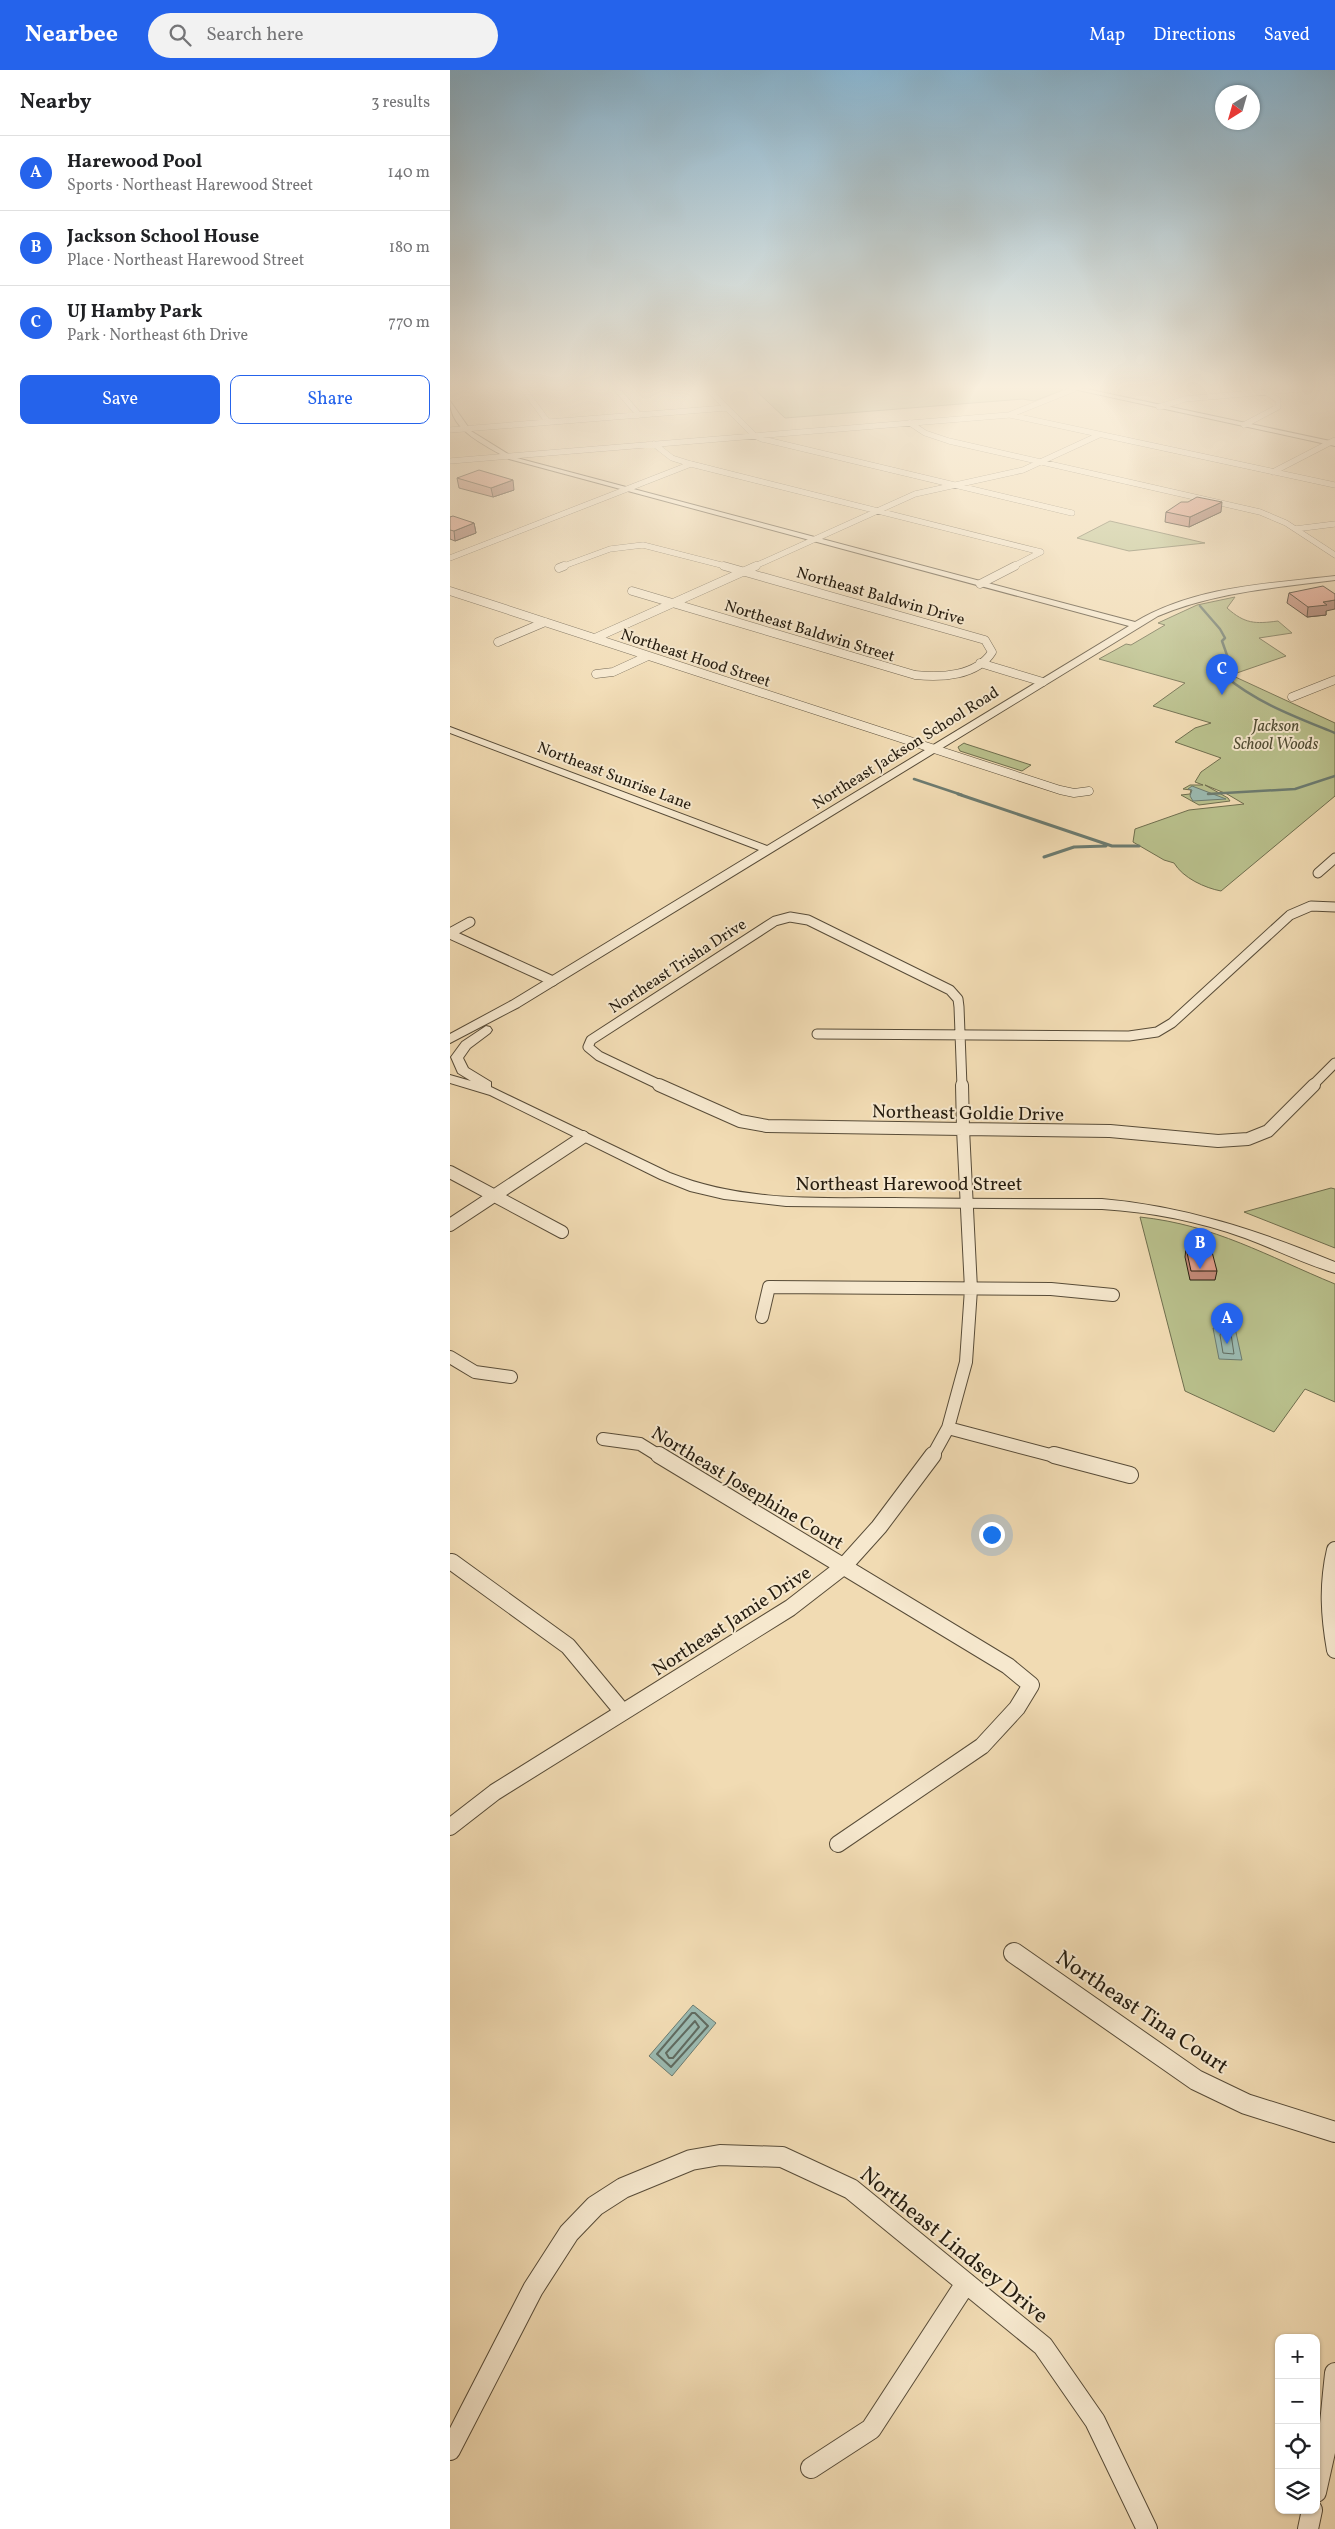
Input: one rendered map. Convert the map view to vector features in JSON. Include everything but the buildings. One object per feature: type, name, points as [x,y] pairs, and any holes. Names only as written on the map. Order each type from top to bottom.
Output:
[{"type":"street","points":[[450,558],[593,502]]},
{"type":"street","points":[[674,502],[1136,625]]},
{"type":"street","points":[[845,502],[1041,552],[980,584]]},
{"type":"street","points":[[595,638],[897,502]]},
{"type":"street","points":[[1025,502],[1072,513]]},
{"type":"street","points":[[1219,502],[1247,508],[1278,519],[1335,555]]},
{"type":"street","points":[[1295,529],[1335,524]]},
{"type":"street","name":"Northeast Baldwin Drive","points":[[559,568],[604,549],[628,544],[649,546],[745,571],[979,638],[990,643],[993,650],[990,656],[980,663]]},
{"type":"street","name":"Northeast Jackson School Road","points":[[450,1038],[495,1012],[516,1004],[1136,625],[1163,611],[1194,599],[1335,578]]},
{"type":"street","name":"Northeast Hood Street","points":[[450,591],[1060,790],[1074,793],[1089,791]]},
{"type":"street","name":"Northeast Baldwin Street","points":[[632,591],[914,675],[934,677],[953,674],[980,663]]},
{"type":"street","points":[[498,642],[545,622]]},
{"type":"street","points":[[596,674],[613,672],[648,656]]},
{"type":"street","points":[[980,663],[1043,682]]},
{"type":"street","points":[[1292,696],[1332,683]]},
{"type":"street","name":"Northeast Sunrise Lane","points":[[450,730],[768,850]]},
{"type":"street","points":[[1318,872],[1335,858]]},
{"type":"street","points":[[818,1034],[1129,1036],[1157,1032],[1172,1023],[1290,915],[1301,908],[1335,907]]},
{"type":"street","name":"Northeast Jamie Drive","points":[[450,1827],[494,1792],[790,1608],[843,1567],[879,1527],[915,1481],[948,1428],[966,1362],[971,1289],[965,1204],[958,999],[950,990],[808,920],[790,917]]},
{"type":"street","name":"Northeast Trisha Drive","points":[[588,1047],[591,1040],[596,1036],[775,920],[790,917]]},
{"type":"street","points":[[450,934],[470,922]]},
{"type":"street","points":[[450,934],[553,981]]},
{"type":"street","name":"Northeast Jackson School Road","points":[[453,1057],[472,1040],[504,1017],[516,1004]]},
{"type":"street","name":"Northeast Goldie Drive","points":[[588,1047],[599,1056],[712,1110],[754,1124],[798,1128],[1110,1130],[1218,1141],[1248,1139],[1260,1136],[1279,1122],[1335,1063]]},
{"type":"street","name":"Northeast Harewood Street","points":[[453,1057],[463,1070],[494,1092],[583,1137],[682,1183],[724,1195],[786,1202],[1102,1204],[1167,1210],[1238,1229],[1335,1268]]},
{"type":"street","name":"Northeast Harewood Street","points":[[450,1079],[494,1092]]},
{"type":"street","points":[[450,1225],[494,1198],[583,1137]]},
{"type":"street","points":[[450,1172],[494,1198],[562,1232]]},
{"type":"street","points":[[762,1317],[769,1287],[1051,1289],[1113,1295]]},
{"type":"street","points":[[450,1357],[475,1372],[511,1377]]},
{"type":"street","points":[[948,1428],[1130,1475]]},
{"type":"street","name":"Northeast Josephine Court","points":[[603,1439],[640,1444],[1008,1666],[1031,1685],[1017,1708],[982,1746],[838,1844]]},
{"type":"street","points":[[1335,1550],[1328,1587],[1331,1628],[1335,1650]]},
{"type":"street","points":[[452,1562],[568,1646],[622,1711]]},
{"type":"street","name":"Northeast Tina Court","points":[[1014,1952],[1196,2080],[1246,2104],[1335,2132]]},
{"type":"street","name":"Northeast Lindsey Drive","points":[[450,2450],[533,2289],[569,2233],[595,2206],[623,2188],[692,2160],[720,2155],[782,2157],[809,2168],[851,2190],[1043,2346],[1095,2422],[1147,2529]]},
{"type":"street","points":[[812,2468],[871,2429],[966,2283]]},
{"type":"street","points":[[1320,2474],[1329,2434],[1335,2373]]},
{"type":"street","points":[[1308,2529],[1311,2514]]},
{"type":"green space","points":[[1110,521],[1205,543],[1129,551],[1077,538]]},
{"type":"green space","name":"Jackson School Woods","points":[[1235,597],[1227,608],[1239,617],[1251,622],[1278,621],[1292,633],[1259,638],[1286,656],[1231,675],[1335,723],[1335,796],[1221,891],[1189,878],[1174,863],[1164,860],[1133,842],[1135,829],[1189,810],[1244,804],[1227,794],[1205,785],[1230,801],[1199,805],[1181,795],[1190,794],[1191,790],[1183,789],[1190,785],[1203,785],[1195,782],[1201,772],[1221,758],[1175,742],[1195,728],[1211,723],[1153,706],[1185,683],[1099,659],[1126,644],[1131,645],[1165,625],[1158,623],[1197,605]]},
{"type":"green space","points":[[964,743],[1031,765],[1022,771],[960,751],[958,747]]},
{"type":"green space","points":[[1331,1188],[1335,1189],[1335,1248],[1244,1212]]},
{"type":"green space","points":[[1140,1217],[1167,1221],[1217,1234],[1335,1284],[1335,1402],[1305,1389],[1274,1432],[1185,1391]]},
{"type":"water","points":[[1192,786],[1226,799],[1193,801],[1190,796],[1192,790],[1188,789]]},
{"type":"water","points":[[1213,1328],[1235,1328],[1242,1360],[1219,1359]]},
{"type":"water","points":[[693,2005],[716,2023],[672,2076],[649,2056]]},
{"type":"waterway","points":[[1200,606],[1220,629],[1225,638],[1222,641],[1228,658],[1225,676],[1237,686],[1264,702],[1335,733]]},
{"type":"waterway","points":[[1208,794],[1295,789],[1335,776]]},
{"type":"waterway","points":[[914,779],[962,795]]},
{"type":"waterway","points":[[958,794],[1112,846],[1139,846]]},
{"type":"waterway","points":[[1044,857],[1074,847],[1106,846]]},
{"type":"place","name":"UJ Hamby Park","points":[[1222,695]]},
{"type":"place","name":"Jackson School House","points":[[1200,1269]]},
{"type":"place","name":"Harewood Pool","points":[[1227,1344]]}]
